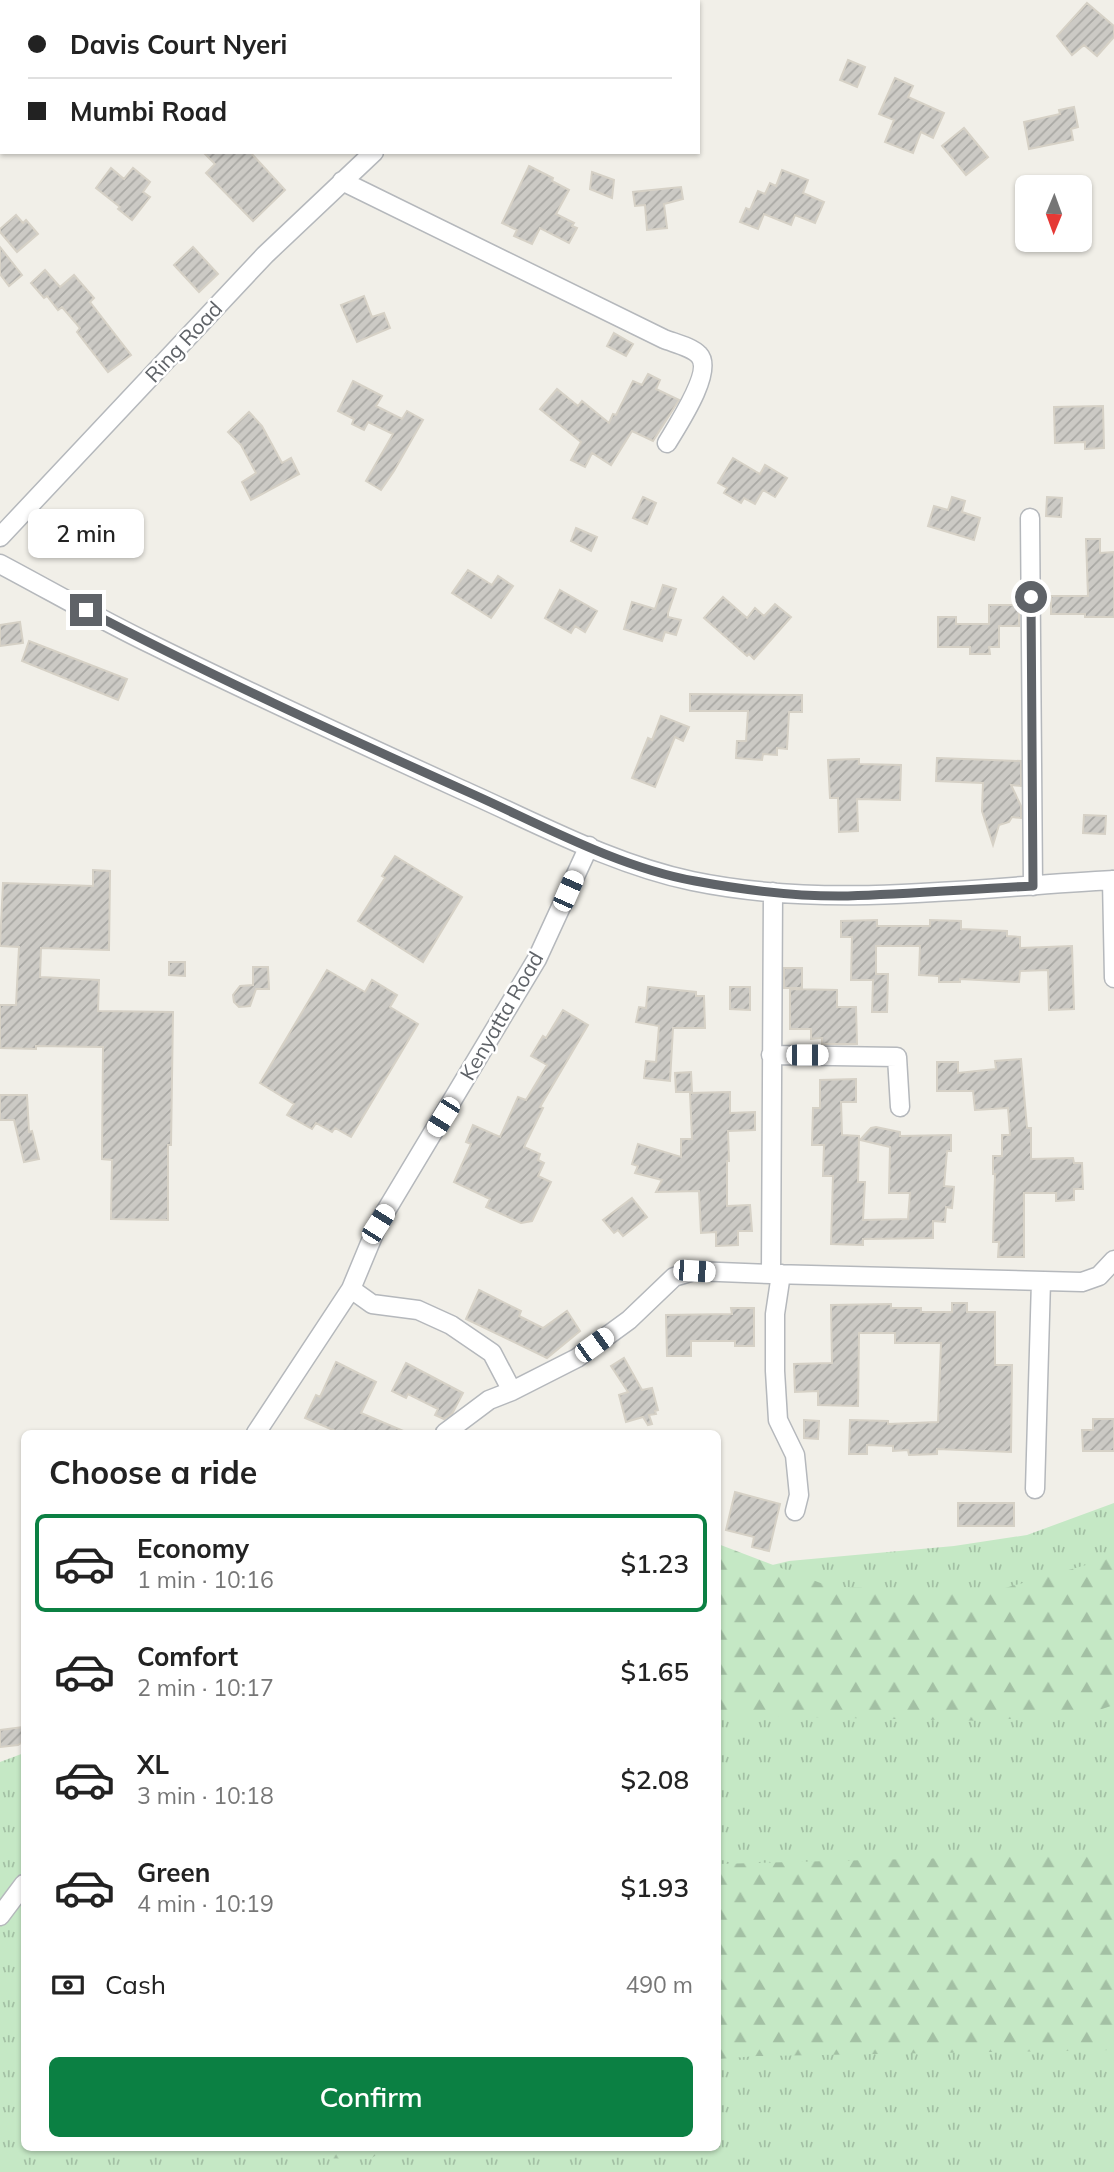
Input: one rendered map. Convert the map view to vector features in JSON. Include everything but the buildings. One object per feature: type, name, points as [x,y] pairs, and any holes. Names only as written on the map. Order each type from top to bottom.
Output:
[{"type":"street","name":"Ring Road","points":[[0,537],[265,255],[372,154]]},
{"type":"street","points":[[342,181],[698,353],[704,363],[703,377],[667,443]]},
{"type":"street","points":[[1030,519],[1033,886]]},
{"type":"street","points":[[0,564],[174,656],[345,737],[642,867],[693,881],[773,892],[845,896],[1113,880],[1114,978]]},
{"type":"street","name":"Kenyatta Road","points":[[258,1430],[351,1289],[378,1224],[537,959],[589,846]]},
{"type":"street","points":[[773,892],[771,1055],[776,1274],[775,1371],[778,1420],[795,1455],[799,1495],[795,1511]]},
{"type":"street","points":[[771,1055],[897,1057],[900,1107]]},
{"type":"street","points":[[449,1430],[489,1400],[577,1358],[629,1320],[674,1277],[694,1271],[1082,1282],[1099,1276],[1114,1260]]},
{"type":"street","points":[[1035,1489],[1041,1281]]},
{"type":"street","points":[[351,1289],[372,1304],[418,1310],[451,1325],[492,1353],[512,1391]]},
{"type":"street","points":[[0,1916],[21,1888]]},
{"type":"green space","points":[[1114,1503],[1114,2172],[0,2172],[0,1762],[21,1754],[21,2151],[721,2151],[721,1577],[789,1561],[954,1546],[1027,1535]]},
{"type":"green space","points":[[721,1545],[831,1587],[998,1590],[1114,1557],[1114,1705],[1102,1709],[990,1721],[751,1716],[721,1712]]},
{"type":"green space","points":[[1114,1850],[1114,2050],[721,2059],[721,1864],[1025,1856]]},
{"type":"green space","points":[[293,2151],[383,2151],[370,2159],[309,2158]]},
{"type":"route","points":[[86,610],[150,644],[345,737],[642,867],[693,881],[773,892],[845,896],[1033,886],[1031,597]]}]
